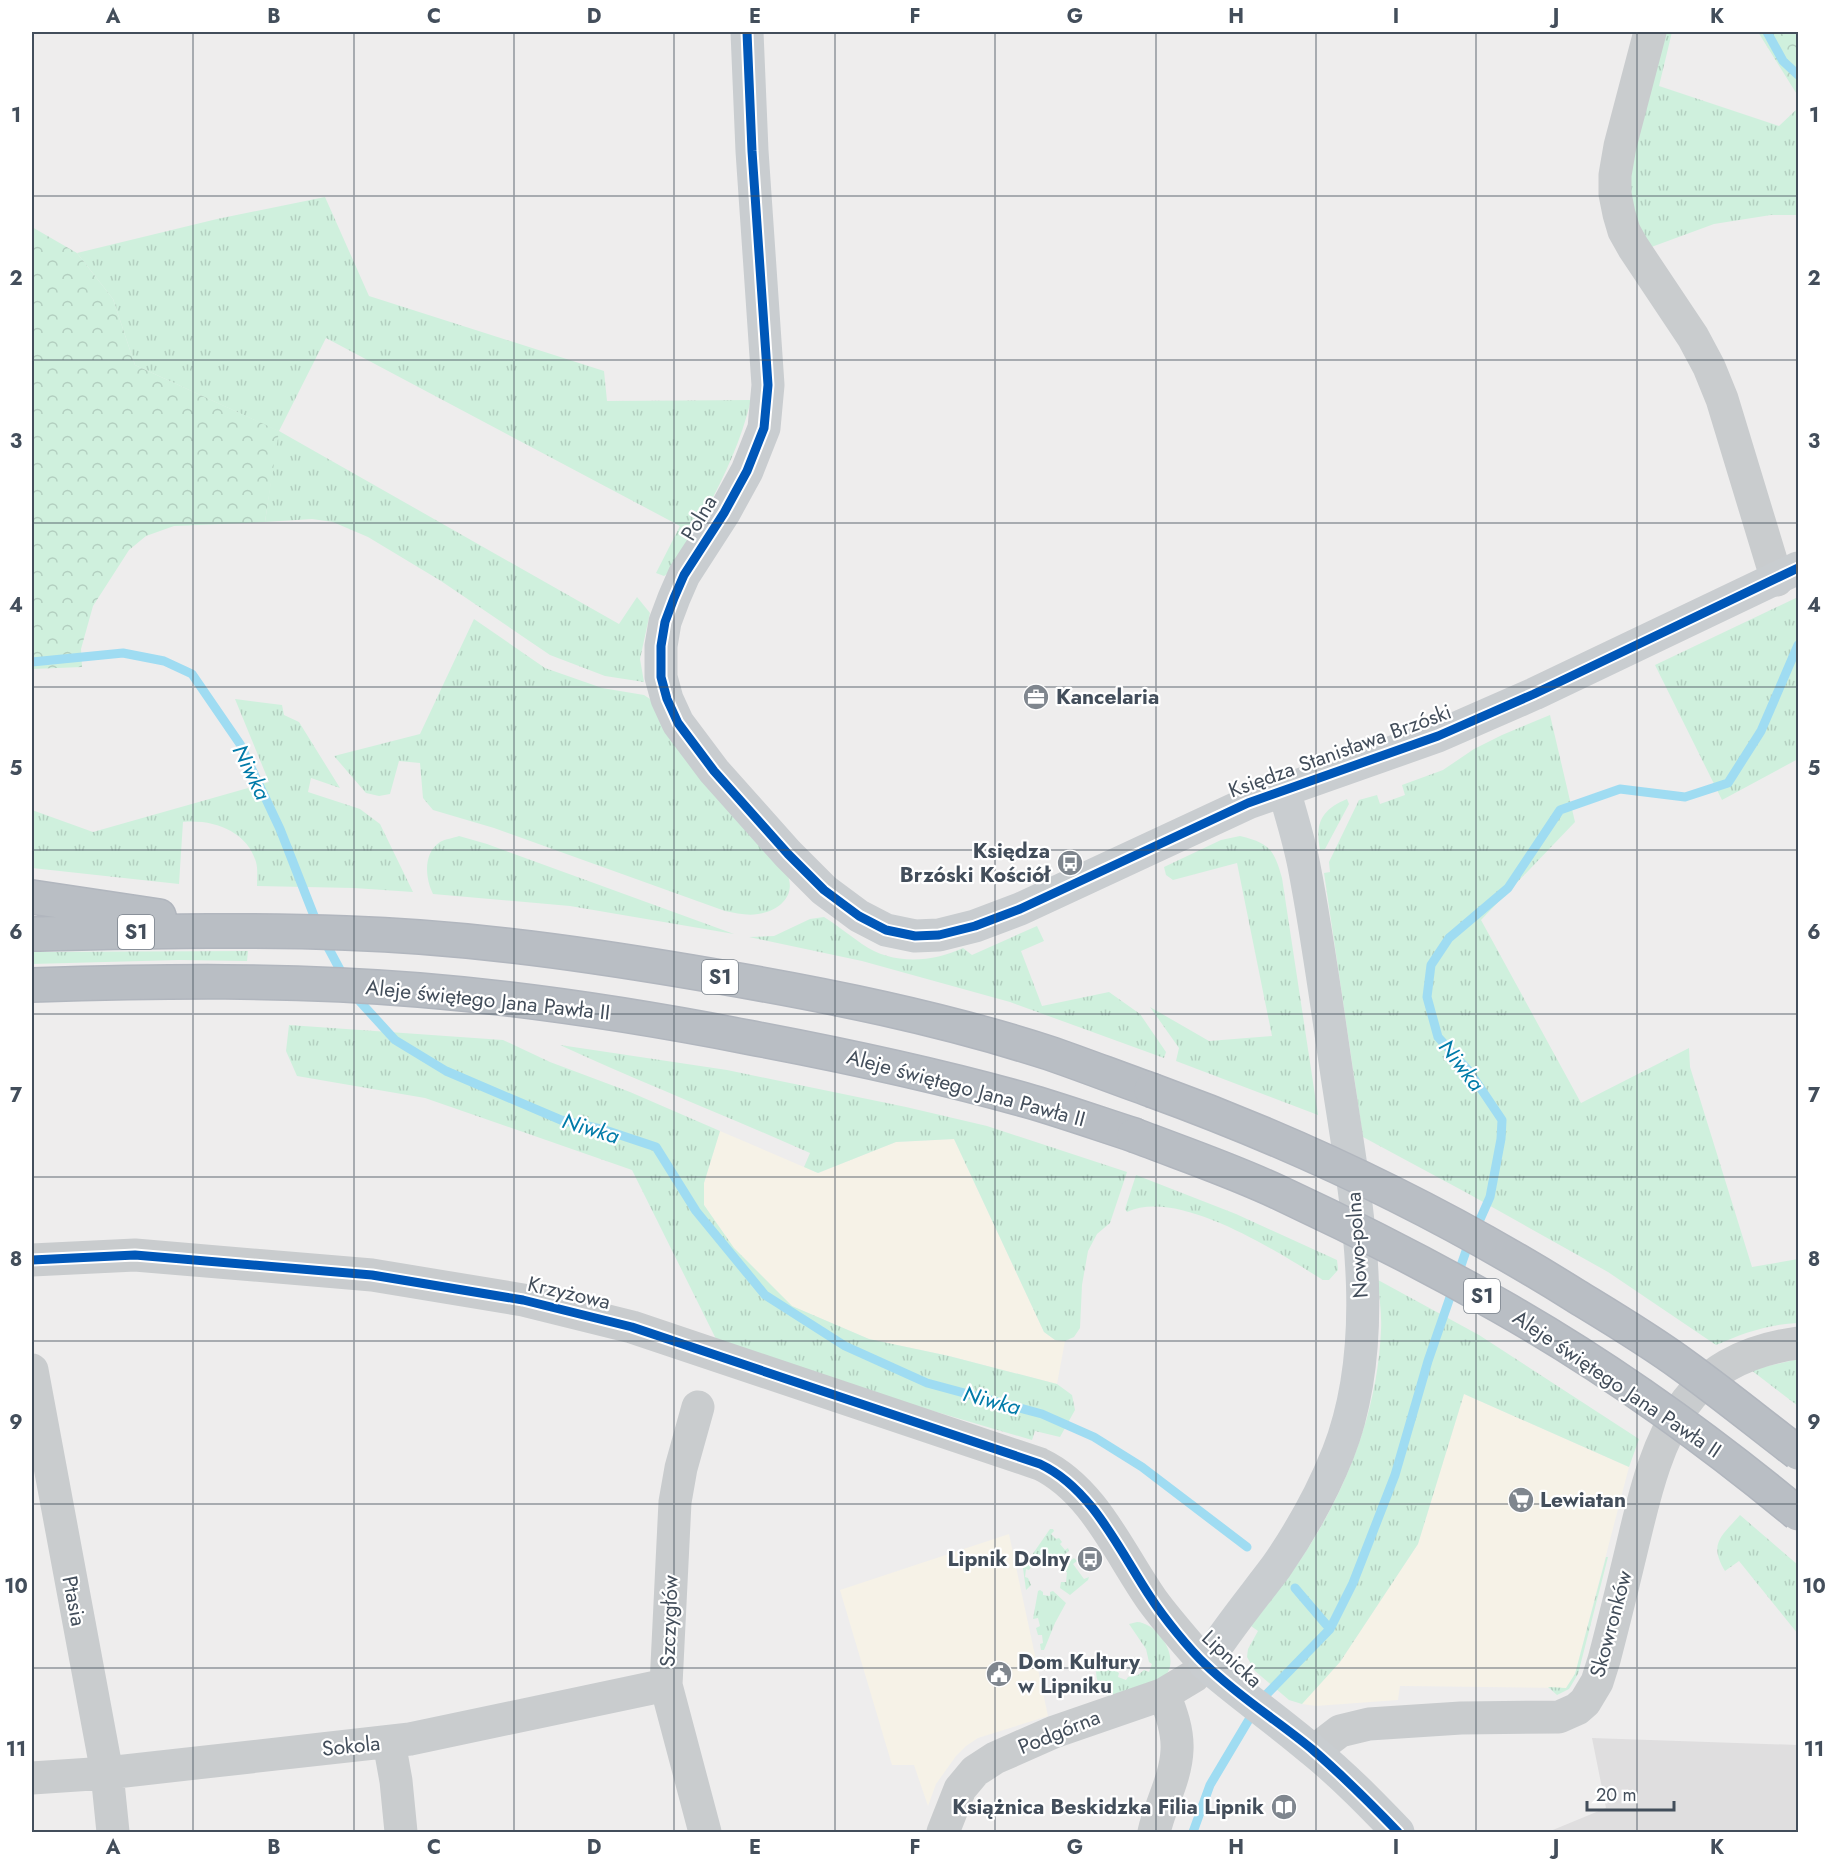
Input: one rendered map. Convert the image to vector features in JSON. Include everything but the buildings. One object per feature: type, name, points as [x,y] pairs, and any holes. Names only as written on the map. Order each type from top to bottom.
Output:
[{"type":"highway","points":[[32,897],[241,930]]},
{"type":"highway","name":"S1","points":[[32,934],[241,930],[392,936],[525,946],[653,965],[847,1000],[1048,1053],[1226,1117],[1297,1147],[1396,1194],[1523,1262],[1628,1328],[1682,1364],[1798,1453]]},
{"type":"highway","points":[[32,1006],[174,981]]},
{"type":"highway","name":"Aleje świętego Jana Pawła II","points":[[32,985],[174,981],[271,982],[419,990],[646,1018],[837,1054],[940,1077],[1035,1103],[1134,1135],[1280,1193],[1501,1306],[1656,1405],[1730,1459],[1798,1514]]},
{"type":"street","name":"Polna","points":[[747,32],[752,151],[768,385],[764,428],[747,471],[724,513],[684,575],[674,598],[665,622],[661,646],[661,677],[667,699],[678,723],[752,816],[824,890],[859,916],[886,930]]},
{"type":"street","points":[[1650,32],[1620,146],[1615,185],[1618,214],[1633,247],[1694,337],[1709,367],[1788,574]]},
{"type":"street","name":"Księdza Stanisława Brzóski","points":[[886,930],[915,936],[939,935],[975,926],[1020,909],[1248,803],[1438,736],[1534,694],[1788,574]]},
{"type":"street","name":"Nowo-polna","points":[[1205,1664],[1216,1645],[1276,1565],[1310,1513],[1329,1476],[1348,1426],[1360,1360],[1362,1283],[1355,1199],[1304,864],[1284,789]]},
{"type":"street","name":"Krzyżowa","points":[[32,1260],[135,1255],[372,1275],[523,1300],[632,1327],[924,1424],[1040,1464],[1056,1472],[1071,1484]]},
{"type":"street","name":"Skowronków","points":[[1314,1751],[1340,1731],[1369,1724],[1461,1718],[1548,1719],[1577,1709],[1585,1702],[1597,1682],[1605,1660],[1645,1495],[1657,1455],[1677,1412],[1701,1383],[1729,1364],[1764,1349],[1798,1343]]},
{"type":"street","name":"Ptasia","points":[[32,1370],[107,1773],[113,1833]]},
{"type":"street","name":"Szczygłów","points":[[698,1407],[681,1468],[675,1502],[666,1684],[705,1833]]},
{"type":"street","name":"Lipnicka","points":[[1071,1484],[1092,1509],[1153,1602],[1205,1664],[1233,1689],[1314,1751],[1357,1790],[1398,1833]]},
{"type":"street","name":"Podgórna","points":[[943,1833],[960,1789],[975,1771],[995,1758],[1054,1732],[1164,1694],[1194,1676],[1205,1664]]},
{"type":"street","name":"Sokola","points":[[32,1778],[107,1773],[410,1739],[666,1684]]},
{"type":"street","points":[[1154,1833],[1177,1749],[1176,1732],[1164,1694]]},
{"type":"street","points":[[389,1742],[396,1781],[401,1833]]},
{"type":"shaded area","points":[[720,1131],[818,1173],[896,1142],[954,1139],[1044,1332],[1055,1340],[1065,1341],[1057,1384],[949,1356],[869,1339],[792,1306],[734,1248],[704,1205],[704,1183]]},
{"type":"shaded area","points":[[1464,1394],[1629,1467],[1575,1674],[1566,1688],[1400,1686],[1398,1700],[1316,1706],[1302,1704],[1340,1662],[1418,1544]]},
{"type":"shaded area","points":[[1009,1534],[1048,1716],[978,1738],[966,1746],[936,1784],[928,1806],[914,1765],[892,1765],[840,1590]]},
{"type":"shaded area","points":[[1592,1738],[1798,1745],[1798,1832],[1548,1832],[1606,1808]]},
{"type":"green space","points":[[1658,32],[1672,32],[1659,86],[1779,126],[1798,108],[1798,215],[1771,215],[1714,224],[1646,249],[1623,182]]},
{"type":"green space","points":[[1758,32],[1798,32],[1798,96]]},
{"type":"green space","points":[[325,197],[369,296],[604,371],[607,401],[751,400],[737,445],[718,488],[673,570],[664,576],[656,573],[680,526],[326,338],[279,431],[619,624],[637,597],[650,613],[640,659],[644,682],[605,676],[550,655],[441,581],[368,537],[333,522],[312,519],[265,522],[278,431],[135,365],[113,299],[77,253],[217,219]]},
{"type":"green space","points":[[32,227],[77,253],[113,299],[135,365],[279,431],[265,522],[174,526],[146,536],[129,550],[93,606],[81,649],[82,667],[32,669]]},
{"type":"green space","points":[[1798,597],[1798,759],[1722,800],[1655,665]]},
{"type":"green space","points":[[474,619],[545,668],[602,688],[644,695],[650,699],[689,759],[786,872],[790,887],[785,900],[773,909],[758,914],[725,911],[494,828],[433,810],[423,798],[420,763],[399,761],[390,794],[379,796],[366,793],[334,756],[420,734]]},
{"type":"green space","points":[[235,699],[282,705],[284,715],[299,722],[340,788],[311,778],[308,792],[360,809],[380,824],[413,892],[257,886],[256,862],[245,842],[237,835],[217,825],[194,822],[183,822],[179,884],[32,868],[32,810],[93,832],[269,782]]},
{"type":"green space","points":[[1550,715],[1575,822],[1481,920],[1581,1103],[1689,1048],[1690,1067],[1752,1267],[1798,1259],[1798,1323],[1756,1330],[1716,1345],[1608,1272],[1363,1137],[1324,873],[1330,872],[1329,862],[1359,800],[1377,795],[1380,804],[1405,795],[1402,785],[1443,770],[1474,749]]},
{"type":"green space","points":[[1347,799],[1349,804],[1325,849],[1320,850],[1318,832],[1322,818],[1331,808]]},
{"type":"green space","points":[[459,836],[487,844],[734,934],[570,906],[433,894],[428,881],[428,859],[434,847],[440,842]]},
{"type":"green space","points":[[1240,836],[1258,841],[1269,849],[1276,860],[1282,878],[1318,1115],[1176,1061],[1179,1048],[1150,1007],[1209,1041],[1272,1036],[1237,863],[1173,880],[1166,875],[1164,867],[1221,840]]},
{"type":"green space","points":[[824,917],[874,951],[886,956],[912,960],[938,957],[963,948],[972,955],[1037,926],[1044,941],[1021,951],[1042,1006],[1109,992],[1140,1014],[1166,1052],[1164,1058],[1010,1002],[862,961],[749,937],[774,936],[810,919]]},
{"type":"green space","points":[[248,951],[247,961],[179,960],[32,964],[32,952]]},
{"type":"green space","points":[[289,1025],[503,1040],[550,1062],[630,1092],[720,1131],[704,1183],[704,1205],[734,1248],[792,1306],[869,1339],[949,1356],[1057,1384],[1072,1395],[1075,1410],[1060,1437],[1035,1431],[1032,1440],[828,1380],[718,1343],[632,1170],[425,1098],[297,1076],[286,1051]]},
{"type":"green space","points":[[560,1045],[727,1070],[906,1107],[987,1126],[1127,1172],[1110,1223],[1097,1234],[1088,1251],[1082,1285],[1080,1328],[1074,1337],[1065,1341],[1055,1340],[1044,1332],[954,1139],[896,1142],[818,1173],[804,1167],[810,1153]]},
{"type":"green space","points":[[1136,1175],[1236,1214],[1337,1260],[1338,1270],[1329,1280],[1323,1280],[1255,1240],[1200,1215],[1173,1208],[1149,1207],[1127,1212],[1125,1209]]},
{"type":"green space","points":[[1378,1280],[1479,1335],[1639,1439],[1629,1467],[1464,1394],[1418,1544],[1340,1662],[1302,1704],[1289,1700],[1255,1671],[1247,1657],[1248,1649],[1258,1631],[1251,1626],[1310,1545],[1338,1495],[1359,1442],[1368,1415],[1379,1358],[1381,1312]]},
{"type":"green space","points":[[1798,1359],[1798,1406],[1751,1370]]},
{"type":"green space","points":[[1740,1515],[1798,1565],[1798,1634],[1739,1561],[1725,1571],[1720,1561],[1719,1540]]},
{"type":"green space","points":[[1050,1529],[1054,1531],[1051,1534],[1056,1539],[1059,1538],[1062,1542],[1060,1544],[1069,1551],[1055,1561],[1049,1557],[1049,1554],[1042,1553],[1029,1570],[1026,1569],[1025,1577],[1031,1585],[1026,1590],[1023,1568]]},
{"type":"green space","points":[[1606,1557],[1608,1557],[1578,1674],[1569,1689],[1557,1695],[1548,1687],[1566,1688],[1575,1674]]},
{"type":"green space","points":[[1074,1558],[1077,1561],[1073,1564],[1084,1579],[1089,1577],[1070,1595],[1060,1588],[1061,1582],[1066,1582],[1067,1572],[1063,1572],[1063,1566]]},
{"type":"green space","points":[[1040,1590],[1043,1595],[1050,1596],[1050,1592],[1053,1591],[1066,1603],[1044,1650],[1041,1650],[1040,1644],[1043,1643],[1042,1635],[1038,1635],[1036,1628],[1040,1626],[1038,1618],[1033,1619]]},
{"type":"green space","points":[[1137,1622],[1153,1629],[1166,1644],[1170,1662],[1169,1671],[1163,1678],[1109,1696],[1099,1685],[1096,1669],[1116,1671],[1119,1673],[1118,1677],[1126,1680],[1144,1670],[1149,1672],[1152,1664],[1149,1662],[1146,1649],[1129,1624]]},
{"type":"waterway","name":"Niwka","points":[[1767,32],[1783,61],[1798,75]]},
{"type":"waterway","name":"Niwka","points":[[1330,1629],[1353,1583],[1395,1475],[1428,1361],[1466,1251],[1490,1197],[1501,1139],[1502,1120],[1469,1071],[1438,1037],[1427,997],[1431,965],[1449,938],[1508,888],[1560,810],[1620,789],[1685,797],[1728,783],[1761,731],[1798,645]]},
{"type":"waterway","name":"Niwka","points":[[32,662],[123,653],[164,661],[192,674],[240,744],[280,829],[318,926]]},
{"type":"waterway","name":"Niwka","points":[[323,938],[345,979]]},
{"type":"waterway","name":"Niwka","points":[[353,994],[395,1040],[446,1071],[561,1120],[605,1130],[656,1147],[696,1211],[765,1295],[845,1346],[927,1383],[1042,1414],[1094,1437],[1142,1467],[1247,1547]]},
{"type":"waterway","name":"Niwka","points":[[1193,1832],[1210,1785],[1260,1701],[1330,1629],[1295,1588]]},
{"type":"cycle path","points":[[747,32],[752,151],[768,385],[764,428],[747,471],[724,513],[684,575],[674,598],[665,622],[661,646],[661,677],[667,699],[678,723],[714,771],[788,854],[824,890],[859,916],[886,930],[915,936],[939,935],[975,926],[1020,909],[1248,803],[1438,736],[1534,694],[1798,568]]},
{"type":"cycle path","points":[[32,1260],[135,1255],[372,1275],[523,1300],[632,1327],[1040,1464],[1059,1475],[1090,1505],[1104,1523],[1156,1606],[1199,1658],[1232,1688],[1313,1750],[1398,1832]]},
{"type":"place","name":"Kancelaria","points":[[1036,697]]},
{"type":"place","name":"Księdza Brzóski Kościół","points":[[1070,863]]},
{"type":"place","name":"Lewiatan","points":[[1521,1500]]},
{"type":"place","name":"Lipnik Dolny","points":[[1090,1559]]},
{"type":"place","name":"Dom Kultury w Lipniku","points":[[999,1674]]},
{"type":"place","name":"Książnica Beskidzka Filia Lipnik","points":[[1284,1807]]}]
